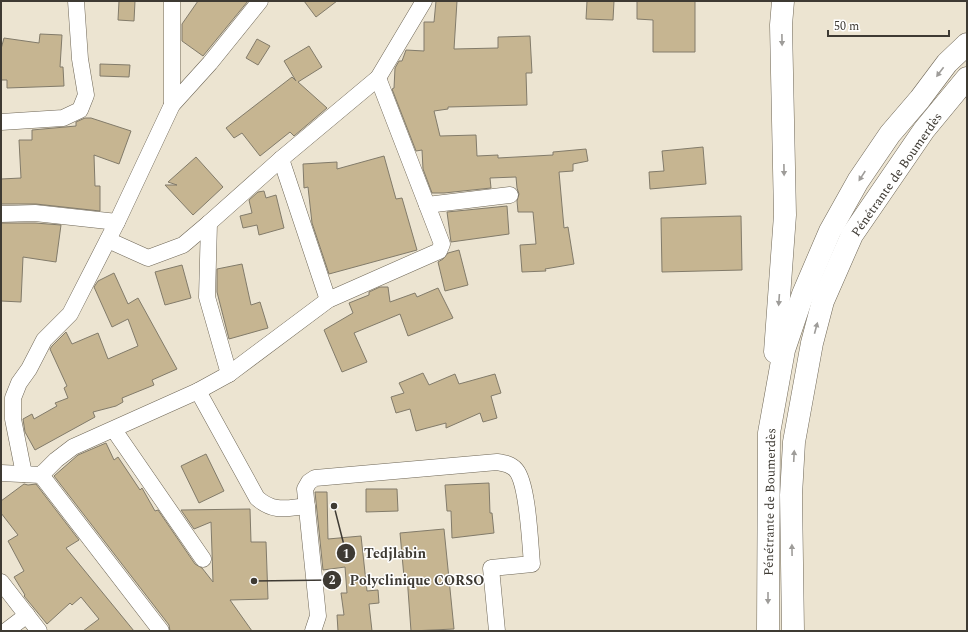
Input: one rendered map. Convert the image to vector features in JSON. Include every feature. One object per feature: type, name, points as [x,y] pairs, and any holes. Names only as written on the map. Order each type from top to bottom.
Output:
[{"type":"highway","points":[[769,433],[785,215],[781,25],[783,1]]},
{"type":"highway","name":"Pénétrante de Boumerdès","points":[[768,631],[769,433],[784,350],[803,294],[830,232],[858,182],[890,134],[920,99],[947,63],[967,44]]},
{"type":"highway","name":"Pénétrante de Boumerdès","points":[[793,631],[791,495],[794,442],[812,343],[824,300],[852,236],[924,130],[967,78]]},
{"type":"highway","points":[[852,236],[967,96]]},
{"type":"street","points":[[1,122],[63,118],[80,110],[86,95],[80,59],[76,1]]},
{"type":"street","points":[[172,1],[172,105]]},
{"type":"street","points":[[24,474],[13,419],[13,398],[19,383],[29,369],[44,340],[70,314],[117,222],[172,105],[210,63],[260,1]]},
{"type":"street","points":[[108,240],[148,258],[183,245],[281,159],[378,78],[424,1]]},
{"type":"street","points":[[1,473],[41,475],[56,460],[73,447],[114,430],[198,391],[229,374],[328,300],[439,251],[442,244],[378,78]]},
{"type":"street","points":[[281,159],[328,300]]},
{"type":"street","points":[[427,205],[510,195]]},
{"type":"street","points":[[1,214],[35,213],[117,222]]},
{"type":"street","points":[[209,223],[208,296],[229,374]]},
{"type":"street","points":[[198,391],[257,498],[266,506],[278,509],[307,506]]},
{"type":"street","points":[[114,430],[203,559]]},
{"type":"street","points":[[313,631],[318,616],[305,489],[309,482],[315,478],[497,462],[508,464],[516,470],[523,482],[532,564],[491,568],[496,631]]},
{"type":"street","points":[[41,475],[161,631]]},
{"type":"street","points":[[1,582],[39,631]]},
{"type":"street","points":[[6,631],[27,615]]},
{"type":"building","points":[[119,1],[135,1],[134,21],[118,20]]},
{"type":"building","points":[[198,1],[248,1],[203,56],[182,41],[182,24]]},
{"type":"building","points":[[304,1],[337,1],[316,17]]},
{"type":"building","points":[[436,1],[457,1],[454,49],[498,48],[498,37],[530,36],[532,73],[526,73],[527,105],[448,107],[448,109],[434,111],[440,136],[476,135],[477,156],[498,155],[498,158],[553,155],[553,152],[586,149],[588,161],[573,164],[573,171],[559,172],[564,228],[568,227],[574,264],[545,269],[546,271],[522,272],[520,245],[536,244],[533,212],[518,212],[517,201],[519,194],[516,177],[490,178],[491,188],[432,193],[423,169],[422,150],[416,151],[392,89],[394,88],[395,68],[399,61],[402,61],[406,50],[424,51],[424,22],[434,22]]},
{"type":"building","points":[[587,1],[614,1],[613,20],[586,19]]},
{"type":"building","points":[[637,1],[695,1],[695,52],[653,52],[653,20],[637,19]]},
{"type":"building","points":[[40,34],[62,35],[60,67],[63,67],[64,86],[7,88],[7,80],[1,80],[1,49],[4,38],[39,43]]},
{"type":"building","points":[[257,39],[270,46],[258,65],[246,58]]},
{"type":"building","points":[[309,46],[322,67],[298,82],[327,108],[294,136],[290,132],[260,156],[242,133],[234,138],[226,128],[292,77],[296,81],[284,61]]},
{"type":"building","points":[[100,64],[130,65],[129,77],[100,76]]},
{"type":"building","points":[[85,118],[91,118],[131,131],[119,164],[94,155],[95,186],[100,186],[100,211],[36,204],[1,204],[1,179],[21,178],[19,140],[32,140],[32,130],[76,126],[76,122]]},
{"type":"building","points":[[703,147],[706,184],[650,189],[649,172],[664,171],[662,151]]},
{"type":"building","points":[[384,156],[396,199],[402,198],[417,250],[329,274],[312,223],[308,187],[304,188],[303,164],[337,162],[337,169]]},
{"type":"building","points":[[196,157],[223,187],[193,215],[165,185],[177,185],[168,182]]},
{"type":"building","points":[[264,191],[266,198],[276,195],[284,228],[259,235],[257,225],[243,228],[240,216],[252,213],[249,200],[258,192]]},
{"type":"building","points":[[507,206],[509,234],[451,242],[447,212]]},
{"type":"building","points":[[741,216],[742,270],[662,272],[661,218]]},
{"type":"building","points":[[1,223],[61,225],[56,262],[23,257],[21,302],[1,301]]},
{"type":"building","points":[[459,250],[468,285],[445,291],[438,262],[448,253]]},
{"type":"building","points":[[242,264],[251,305],[260,302],[268,328],[229,339],[217,292],[217,269]]},
{"type":"building","points":[[182,265],[191,298],[165,305],[155,272]]},
{"type":"building","points":[[114,273],[128,304],[138,298],[177,369],[152,380],[154,385],[122,398],[123,402],[116,406],[93,412],[95,417],[35,450],[25,432],[23,419],[32,414],[34,419],[57,406],[55,403],[68,398],[64,388],[67,386],[50,349],[52,346],[66,332],[72,344],[98,333],[108,359],[138,346],[128,319],[112,327],[94,287],[98,281]]},
{"type":"building","points":[[380,287],[388,287],[390,302],[415,293],[417,297],[438,288],[453,318],[408,336],[400,314],[354,333],[367,362],[342,372],[324,330],[353,313],[349,303],[369,295],[369,292]]},
{"type":"building","points":[[423,373],[429,385],[455,374],[459,384],[495,374],[501,393],[491,396],[497,418],[483,422],[480,413],[446,428],[446,423],[416,431],[410,409],[396,413],[391,397],[404,393],[399,383]]},
{"type":"building","points":[[106,443],[114,460],[118,457],[140,490],[142,488],[155,511],[158,510],[195,564],[202,568],[213,582],[211,522],[194,529],[181,510],[250,509],[251,542],[266,542],[268,599],[230,600],[252,631],[170,631],[169,625],[54,476],[78,455]]},
{"type":"building","points":[[206,454],[224,491],[199,503],[181,466]]},
{"type":"building","points":[[489,483],[490,513],[492,513],[494,533],[452,538],[451,511],[447,511],[445,485]]},
{"type":"building","points":[[24,484],[36,484],[79,540],[66,548],[134,631],[83,631],[99,619],[81,597],[72,605],[70,603],[47,624],[24,596],[25,595],[14,577],[24,571],[8,541],[18,535],[1,513],[1,501]]},
{"type":"building","points":[[366,489],[397,489],[398,511],[366,512]]},
{"type":"building","points":[[315,492],[327,492],[328,539],[361,536],[367,591],[378,590],[379,603],[369,604],[372,631],[338,631],[337,615],[344,615],[341,593],[347,593],[345,567],[323,570]]},
{"type":"building","points":[[444,529],[454,629],[411,631],[407,576],[404,577],[400,533]]},
{"type":"place","name":"Tedjlabin","points":[[334,506]]},
{"type":"place","name":"Polyclinique CORSO","points":[[254,581]]}]
